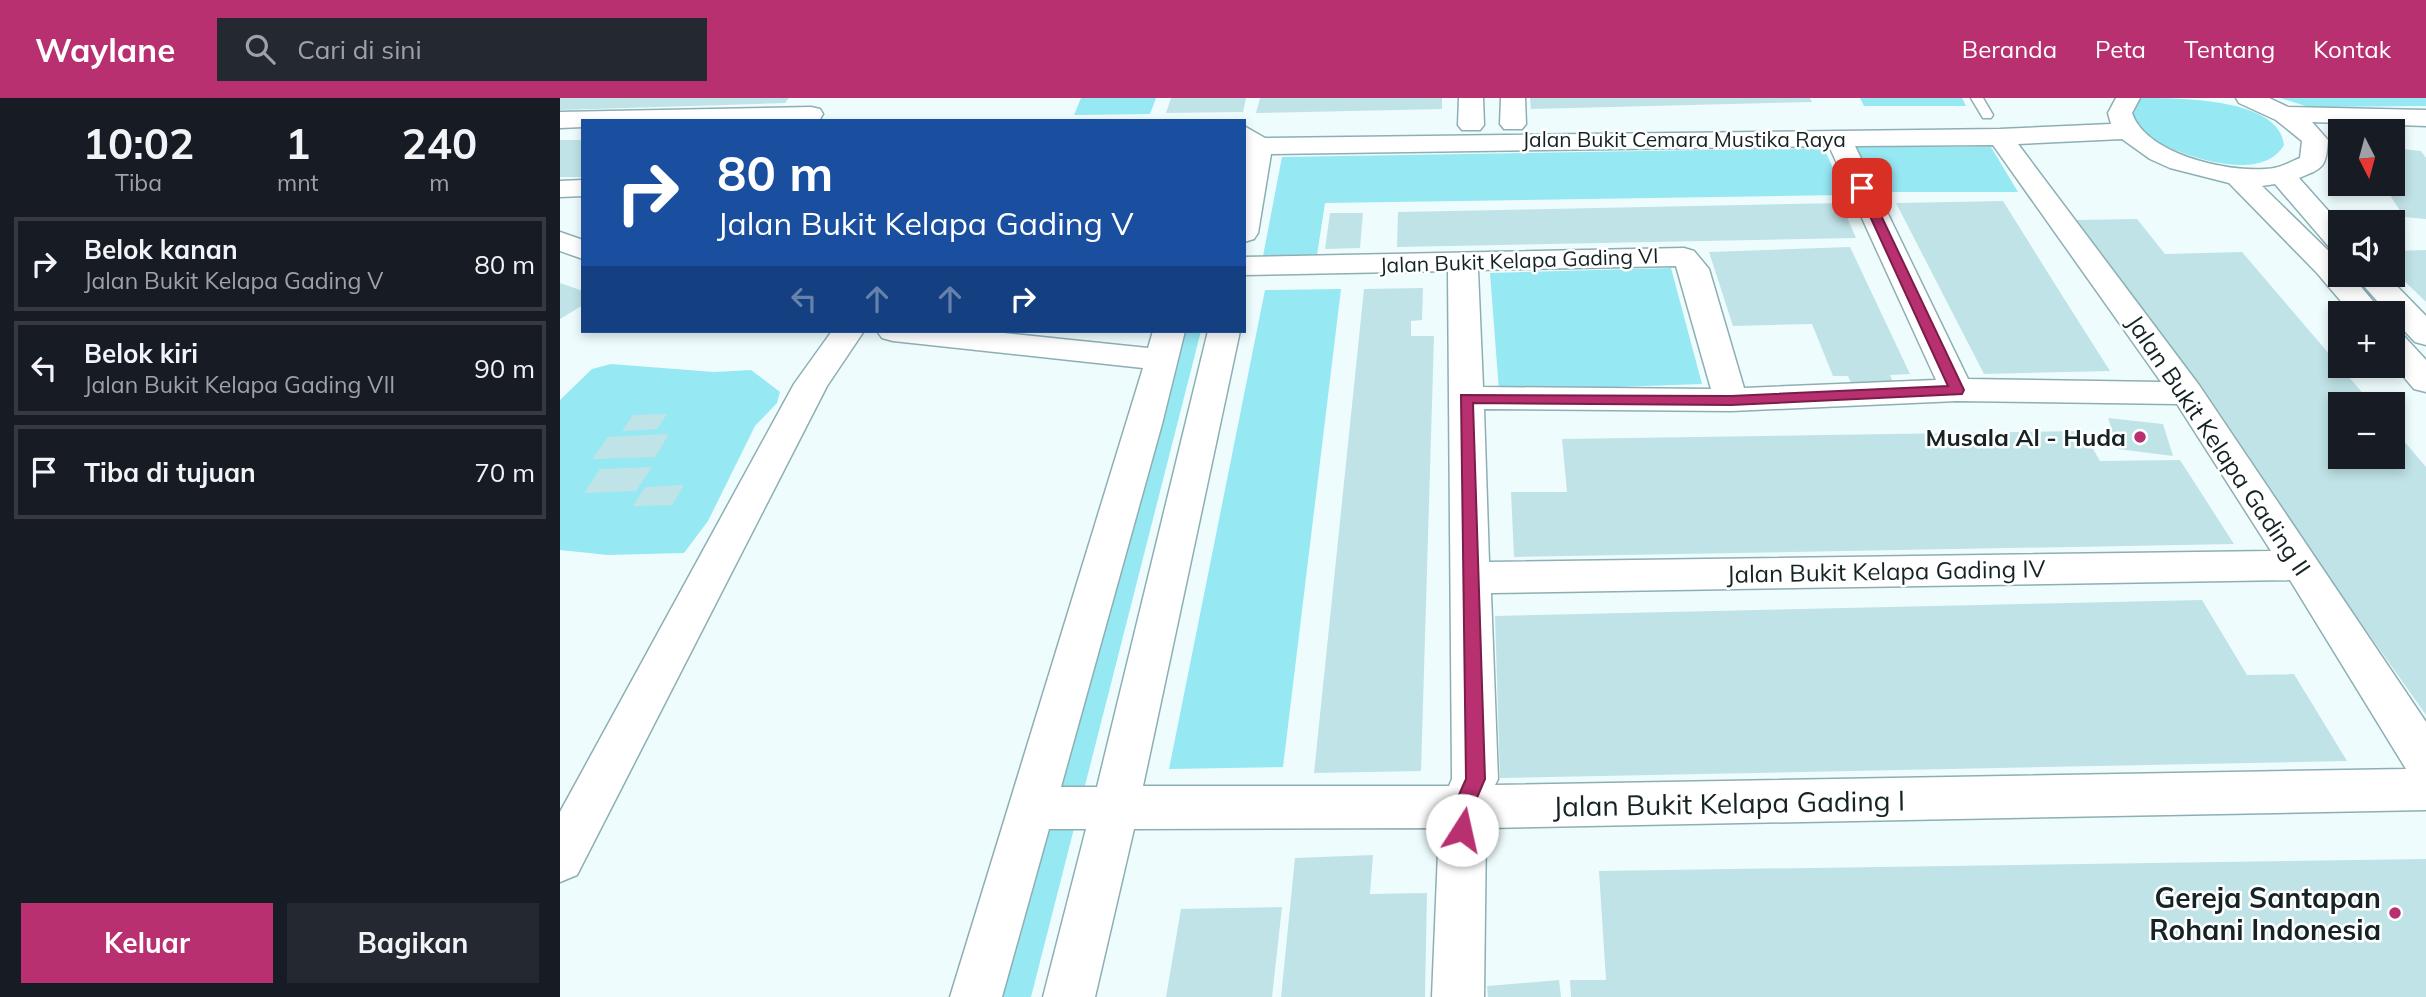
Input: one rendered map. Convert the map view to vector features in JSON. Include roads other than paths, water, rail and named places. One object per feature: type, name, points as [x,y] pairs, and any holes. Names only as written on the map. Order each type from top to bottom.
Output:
[{"type":"street","points":[[1471,98],[1471,125]]},
{"type":"street","points":[[1513,98],[1513,124]]},
{"type":"street","points":[[2125,114],[2152,151],[2192,167],[2237,176],[2281,176],[2313,162],[2328,140],[2287,114],[2248,98]]},
{"type":"street","points":[[588,119],[813,111]]},
{"type":"street","name":"Jalan Bukit Cemara Mustika Raya","points":[[1249,137],[1628,130],[2125,114]]},
{"type":"street","points":[[2287,114],[2426,118]]},
{"type":"street","name":"Jalan Bukit Cemara Mustika Raya","points":[[1249,137],[1513,124],[1838,137],[1988,117]]},
{"type":"street","name":"Jalan Bukit Kelapa Gading II","points":[[1988,117],[2187,393],[2426,761]]},
{"type":"street","points":[[560,120],[581,119]]},
{"type":"street","points":[[1246,195],[1249,137]]},
{"type":"street","points":[[1838,137],[1957,390]]},
{"type":"street","points":[[2405,138],[2426,138]]},
{"type":"street","points":[[2237,176],[2357,301]]},
{"type":"street","points":[[2281,176],[2328,229]]},
{"type":"street","points":[[560,189],[581,188]]},
{"type":"street","points":[[560,242],[581,249]]},
{"type":"street","name":"Jalan Bukit Kelapa Gading VI","points":[[1246,266],[1684,257],[1694,269],[1731,400]]},
{"type":"street","points":[[1458,997],[1463,807],[1475,779],[1463,263]]},
{"type":"street","points":[[2380,287],[2426,335]]},
{"type":"street","points":[[560,859],[811,384],[847,333]]},
{"type":"street","points":[[932,333],[1166,345],[976,997]]},
{"type":"street","points":[[1069,997],[1115,809],[1224,333]]},
{"type":"street","points":[[2405,357],[2426,381]]},
{"type":"street","points":[[1466,398],[1731,400],[1957,390],[2187,393]]},
{"type":"street","name":"Jalan Bukit Kelapa Gading IV","points":[[1470,578],[2301,565]]},
{"type":"street","name":"Jalan Bukit Kelapa Gading I","points":[[1032,808],[1463,807],[2426,789]]},
{"type":"place","name":"Musala Al - Huda","points":[[2140,437]]},
{"type":"place","name":"Gereja Santapan Rohani Indonesia","points":[[2395,913]]}]
